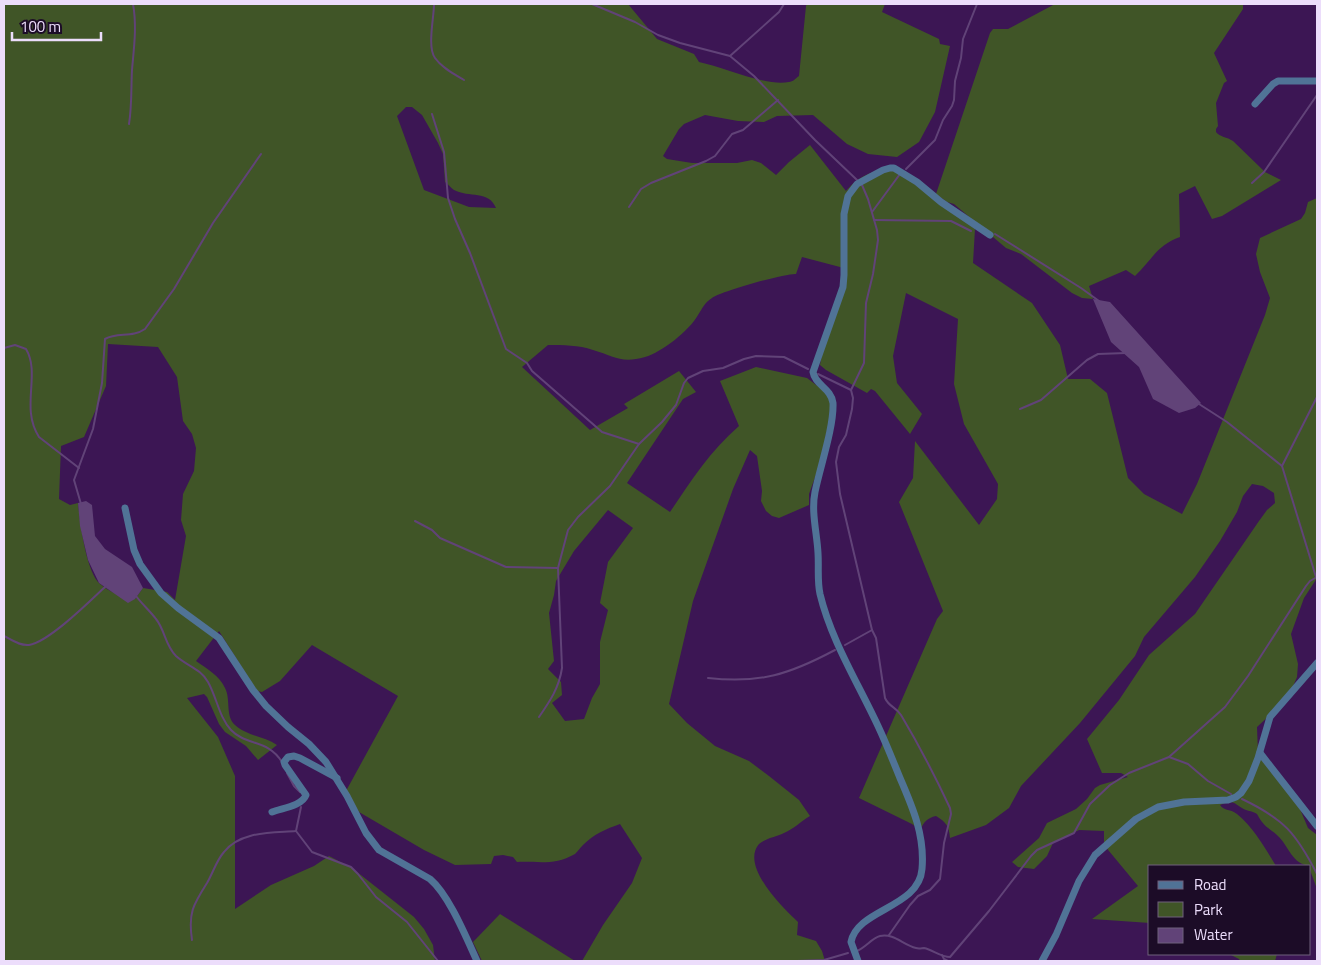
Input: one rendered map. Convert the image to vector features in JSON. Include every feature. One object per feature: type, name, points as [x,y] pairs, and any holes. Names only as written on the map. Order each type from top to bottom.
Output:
[{"type":"street","points":[[1255,104],[1278,81],[1304,82],[1317,80]]},
{"type":"street","points":[[858,961],[851,942],[855,932],[867,920],[909,893],[919,882],[922,870],[922,838],[914,811],[886,744],[835,636],[820,594],[813,502],[833,405],[830,393],[816,379],[813,372],[843,287],[845,204],[856,184],[883,170],[894,168],[917,182],[941,202],[990,235]]},
{"type":"street","points":[[125,508],[134,550],[140,564],[161,593],[219,638],[253,690],[266,706],[316,751],[337,778],[366,834],[379,850],[430,879],[442,891],[477,961]]},
{"type":"street","points":[[1042,961],[1084,870],[1095,854],[1136,818],[1158,806],[1184,802],[1212,802],[1236,797],[1250,781],[1270,717],[1317,663]]},
{"type":"street","points":[[1260,753],[1317,826]]},
{"type":"street","points":[[272,812],[299,803],[305,798],[304,791],[285,765],[284,762],[288,757],[300,758],[337,778]]},
{"type":"green space","points":[[4,4],[628,4],[657,39],[694,54],[699,62],[757,79],[780,83],[793,81],[799,76],[807,4],[885,4],[882,12],[939,39],[940,44],[950,46],[935,112],[919,142],[897,157],[868,154],[847,144],[813,115],[777,116],[764,122],[738,121],[705,115],[684,124],[663,156],[667,159],[692,163],[737,163],[752,160],[761,163],[776,175],[810,145],[846,191],[856,181],[871,173],[889,167],[896,170],[975,229],[973,263],[1032,303],[1060,345],[1068,379],[1090,379],[1107,393],[1128,478],[1144,494],[1182,514],[1197,484],[1265,315],[1270,298],[1260,272],[1256,254],[1260,238],[1301,219],[1308,202],[1317,198],[1317,578],[1304,598],[1291,634],[1298,664],[1297,677],[1288,698],[1257,727],[1258,753],[1300,809],[1308,828],[1317,835],[1317,889],[1311,873],[1311,865],[1304,865],[1295,859],[1282,841],[1265,825],[1257,814],[1231,802],[1220,805],[1237,814],[1249,826],[1259,838],[1275,865],[1148,865],[1148,923],[1092,919],[1138,886],[1104,845],[1104,831],[1079,830],[1053,843],[1047,856],[1034,869],[1018,867],[1012,862],[1039,838],[1047,823],[1076,809],[1100,785],[1128,777],[1121,773],[1102,773],[1087,739],[1119,700],[1149,655],[1195,614],[1259,521],[1275,503],[1274,493],[1263,486],[1252,484],[1243,496],[1237,512],[1220,541],[1195,577],[1144,637],[1135,656],[1080,723],[1021,786],[1009,808],[986,825],[950,838],[946,825],[936,816],[926,821],[920,830],[912,824],[859,798],[937,619],[943,611],[899,502],[913,478],[915,441],[979,525],[997,499],[998,484],[964,424],[954,384],[958,319],[906,293],[893,356],[897,383],[922,414],[910,434],[875,391],[871,389],[867,393],[820,365],[826,332],[839,294],[844,269],[802,257],[796,274],[753,283],[712,298],[682,334],[667,346],[645,357],[630,360],[582,347],[548,345],[522,367],[590,430],[628,408],[624,404],[679,371],[696,392],[683,399],[627,483],[670,512],[710,456],[739,426],[720,381],[756,367],[807,378],[828,394],[835,404],[826,434],[822,458],[809,494],[809,505],[779,518],[772,516],[766,511],[761,501],[762,491],[757,456],[750,450],[733,489],[693,601],[669,704],[687,723],[715,746],[749,761],[769,776],[799,800],[810,816],[788,831],[759,844],[755,853],[755,864],[759,875],[774,897],[798,922],[797,935],[816,941],[825,961],[582,961],[603,925],[632,883],[642,858],[620,824],[605,830],[587,841],[575,854],[553,862],[517,862],[513,857],[503,855],[494,856],[491,864],[455,865],[424,850],[359,812],[346,791],[398,696],[312,645],[280,681],[262,692],[257,691],[219,631],[196,661],[223,684],[227,692],[230,717],[235,725],[277,745],[258,760],[246,746],[225,732],[204,694],[187,698],[218,737],[235,776],[235,909],[271,885],[314,866],[329,856],[352,868],[414,917],[424,929],[433,945],[435,961],[4,961]],"holes":[[[406,107],[412,107],[422,115],[443,154],[445,182],[454,190],[489,199],[496,208],[469,207],[424,190],[397,116]],[[108,344],[158,347],[177,377],[183,421],[192,434],[196,448],[194,471],[183,494],[181,520],[186,536],[175,600],[167,592],[143,588],[135,599],[125,597],[108,590],[100,584],[95,578],[87,558],[78,503],[70,505],[59,499],[61,446],[84,437],[106,386]],[[608,510],[633,528],[608,562],[600,603],[608,610],[600,642],[600,684],[584,719],[565,721],[552,703],[562,695],[561,682],[548,669],[554,661],[549,613],[556,581],[574,551]]]},
{"type":"green space","points":[[1055,4],[1243,4],[1243,9],[1214,53],[1227,81],[1224,83],[1216,103],[1218,126],[1216,132],[1233,141],[1265,172],[1281,180],[1222,216],[1212,219],[1195,186],[1179,194],[1180,237],[1172,240],[1160,249],[1135,276],[1126,270],[1089,286],[1093,299],[1082,298],[1072,293],[1021,254],[1006,248],[954,204],[947,202],[936,194],[990,33],[993,29],[1008,29]]},
{"type":"green space","points":[[500,914],[575,961],[482,961],[473,942]]},
{"type":"green space","points":[[1231,955],[1277,955],[1275,961],[1240,961]]},
{"type":"water","points":[[1093,299],[1110,302],[1201,403],[1195,408],[1179,413],[1153,399],[1139,367],[1111,342]]},
{"type":"water","points":[[86,501],[92,505],[95,536],[105,549],[132,567],[143,588],[135,599],[128,603],[99,583],[88,560],[80,526],[78,503]]},
{"type":"waterway","points":[[129,124],[135,37],[133,4]]},
{"type":"waterway","points":[[434,4],[431,40],[433,53],[441,65],[464,80]]},
{"type":"waterway","points":[[592,4],[635,22],[658,35],[680,43],[730,56],[754,76],[815,140],[857,180]]},
{"type":"waterway","points":[[730,56],[779,12],[784,4]]},
{"type":"waterway","points":[[906,169],[935,140],[943,120],[952,106],[963,39],[977,4]]},
{"type":"waterway","points":[[1252,183],[1264,172],[1317,95]]},
{"type":"waterway","points":[[629,207],[641,189],[651,183],[715,156],[732,134],[743,130],[778,100]]},
{"type":"waterway","points":[[432,114],[444,152],[448,198],[506,349],[527,363],[532,371],[602,432],[639,444]]},
{"type":"waterway","points":[[81,504],[74,480],[93,429],[102,383],[105,339],[140,332],[145,329],[174,289],[213,223],[261,154]]},
{"type":"waterway","points":[[872,212],[900,174]]},
{"type":"waterway","points":[[862,185],[868,199],[878,240],[866,303],[864,363],[851,390],[853,398],[852,409],[846,435],[839,447],[836,462],[840,494],[872,630],[876,638],[885,698],[901,715],[927,761],[950,808],[951,814],[944,843],[940,879],[930,890],[918,896],[889,935]]},
{"type":"waterway","points":[[874,220],[951,221],[971,231]]},
{"type":"waterway","points":[[995,234],[1099,301]]},
{"type":"waterway","points":[[4,348],[15,345],[26,349],[32,369],[30,403],[34,426],[39,437],[79,468]]},
{"type":"waterway","points":[[1020,409],[1041,400],[1087,360],[1098,354],[1126,353]]},
{"type":"waterway","points":[[539,717],[554,694],[561,675],[558,568],[568,530],[578,517],[610,486],[639,444],[662,422],[676,405],[684,383],[688,378],[703,371],[723,368],[756,356],[784,357],[808,369]]},
{"type":"waterway","points":[[818,374],[851,390]]},
{"type":"waterway","points":[[1282,466],[1317,397]]},
{"type":"waterway","points":[[1199,404],[1227,422],[1282,466],[1316,577]]},
{"type":"waterway","points":[[415,521],[432,530],[440,538],[506,567],[558,568]]},
{"type":"waterway","points":[[857,951],[877,937],[890,936],[911,946],[924,948],[950,957],[1037,850],[1074,833],[1090,804],[1110,785],[1129,773],[1169,757],[1225,707],[1248,676],[1306,586],[1317,577]]},
{"type":"waterway","points":[[4,636],[22,645],[37,642],[58,629],[106,586]]},
{"type":"waterway","points":[[136,596],[159,623],[172,652],[205,678],[231,730],[243,739],[264,746],[282,762]]},
{"type":"waterway","points":[[845,645],[872,630]]},
{"type":"waterway","points":[[708,678],[743,680],[774,675],[789,671],[835,650]]},
{"type":"waterway","points":[[1169,757],[1188,764],[1208,781],[1231,794]]},
{"type":"waterway","points":[[287,773],[294,786],[300,792]]},
{"type":"waterway","points":[[1242,799],[1279,821],[1295,838],[1317,874]]},
{"type":"waterway","points":[[296,831],[301,807]]},
{"type":"waterway","points":[[296,831],[312,852],[351,867],[376,897],[407,922],[438,961]]},
{"type":"waterway","points":[[192,940],[191,916],[193,910],[198,897],[224,852],[239,840],[257,834],[296,831]]},
{"type":"waterway","points":[[797,961],[824,960],[848,953]]},
{"type":"waterway","points":[[942,955],[948,961]]}]
